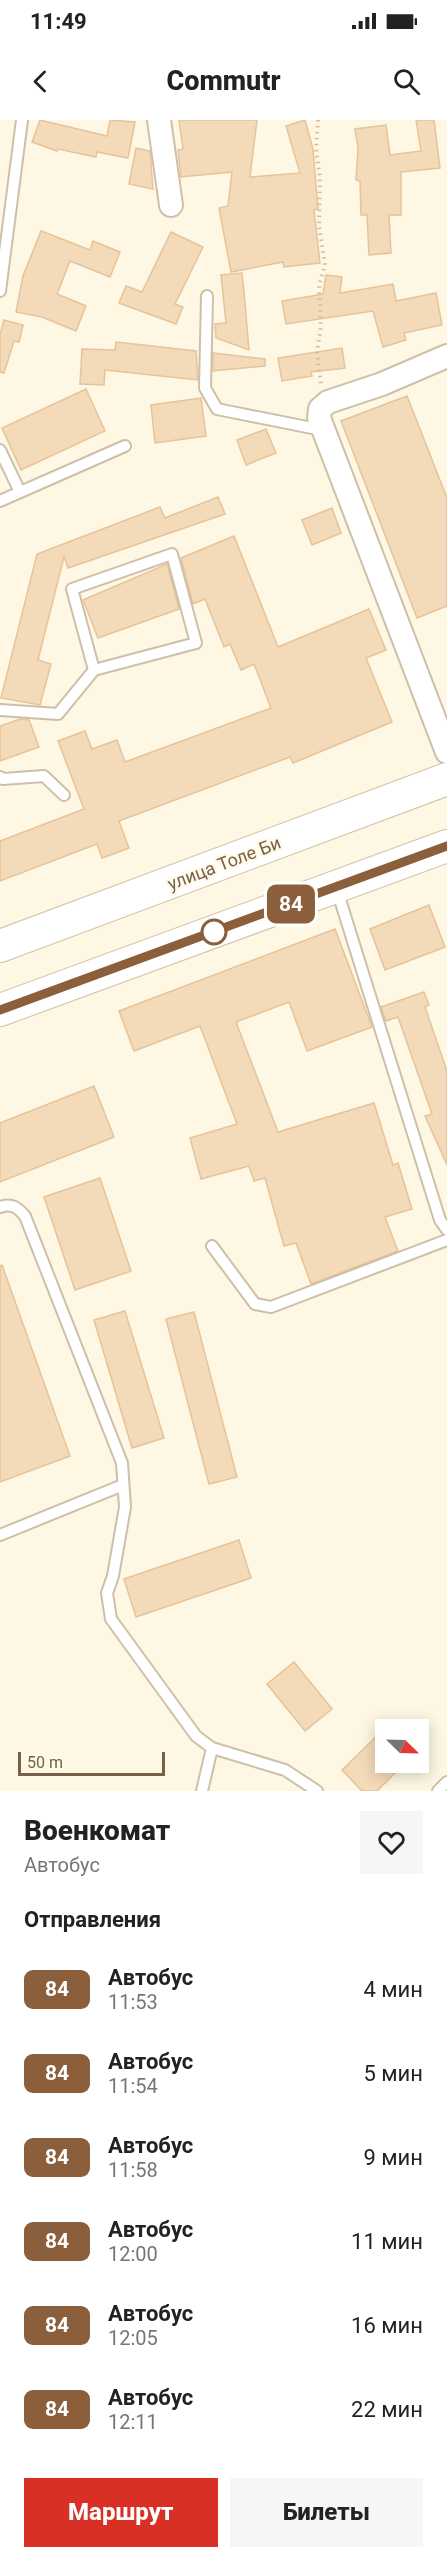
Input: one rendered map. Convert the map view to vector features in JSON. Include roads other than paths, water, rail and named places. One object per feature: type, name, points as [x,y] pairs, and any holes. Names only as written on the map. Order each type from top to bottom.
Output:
[{"type":"main road","name":"улица Толе Би","points":[[0,946],[447,779]]},
{"type":"main road","points":[[0,1010],[447,846]]},
{"type":"street","points":[[159,120],[171,205]]},
{"type":"street","points":[[447,356],[382,384],[328,402],[320,409],[318,418],[447,752]]},
{"type":"lane","points":[[0,291],[22,120]]},
{"type":"lane","points":[[207,296],[206,388],[217,409],[322,430]]},
{"type":"lane","points":[[0,501],[125,446]]},
{"type":"lane","points":[[0,450],[20,492]]},
{"type":"lane","points":[[0,710],[58,714],[94,670],[196,643],[172,554],[72,589],[94,670]]},
{"type":"lane","points":[[0,777],[3,779],[44,776],[64,795]]},
{"type":"lane","points":[[336,887],[440,1220],[447,1230]]},
{"type":"lane","points":[[0,1207],[7,1205],[18,1207],[25,1215],[122,1463],[125,1507],[113,1576],[107,1593],[111,1619],[196,1736],[212,1748],[285,1770],[317,1791]]},
{"type":"lane","points":[[212,1246],[255,1304],[271,1307],[447,1240]]},
{"type":"lane","points":[[0,1535],[123,1485]]},
{"type":"lane","points":[[202,1791],[212,1748]]},
{"type":"lane","points":[[438,1791],[447,1782]]}]
